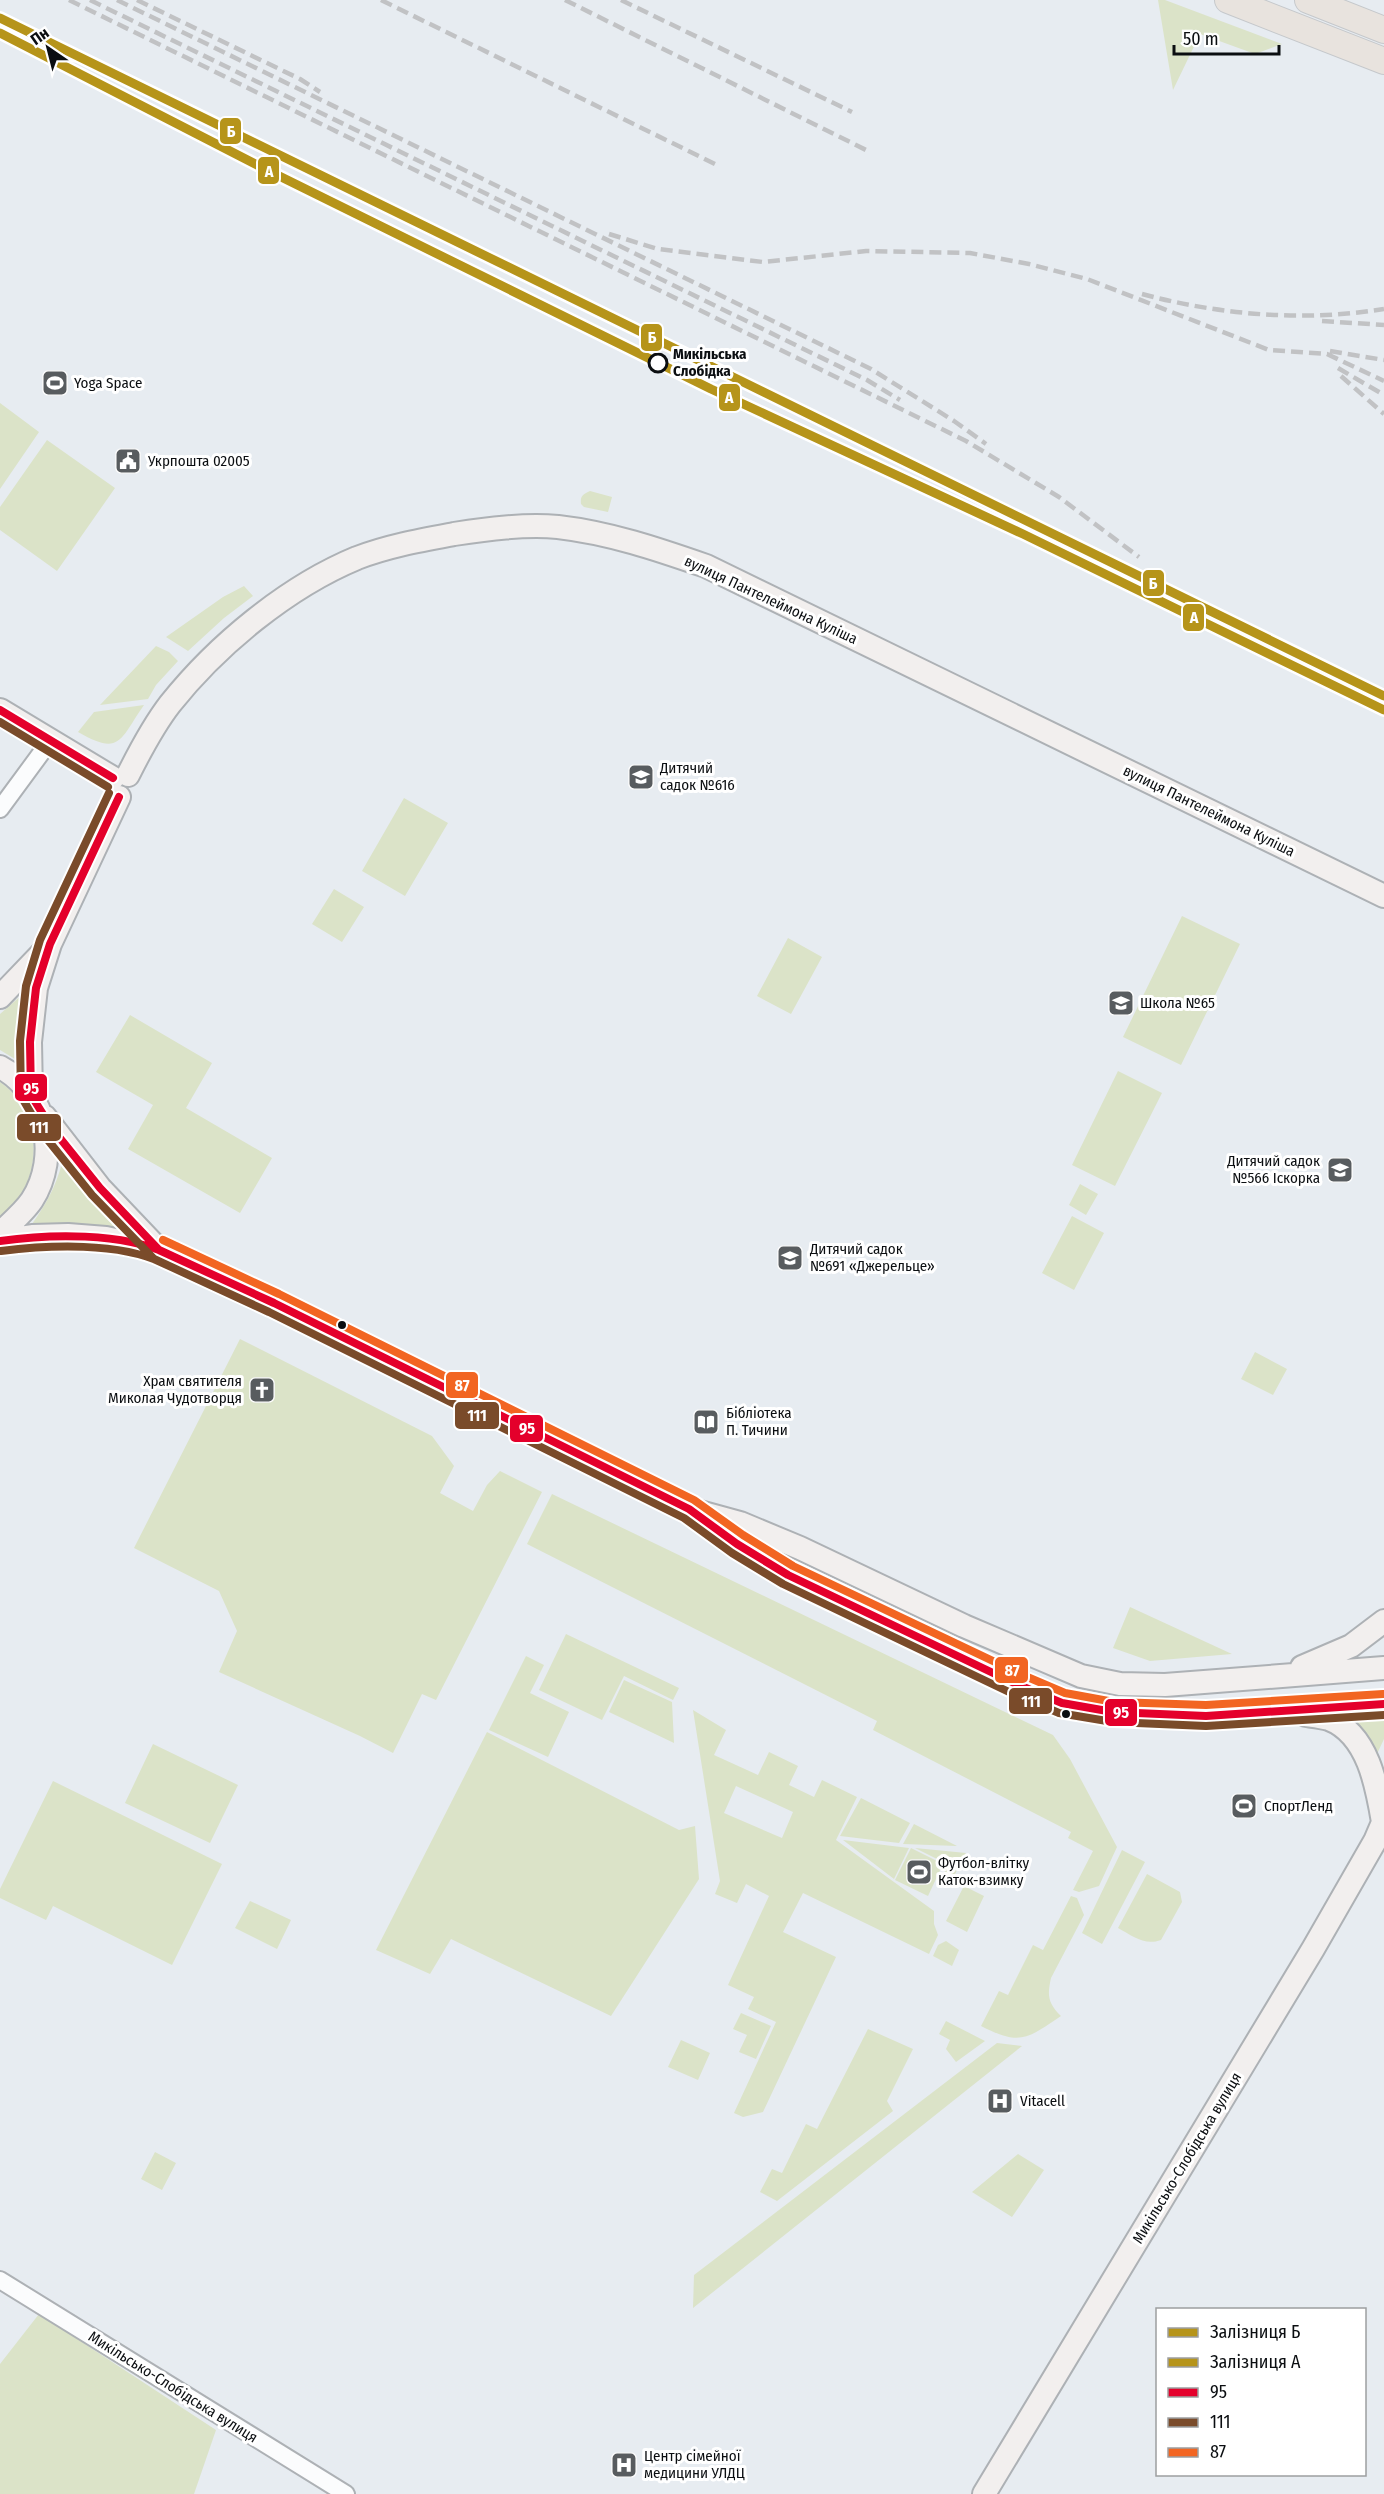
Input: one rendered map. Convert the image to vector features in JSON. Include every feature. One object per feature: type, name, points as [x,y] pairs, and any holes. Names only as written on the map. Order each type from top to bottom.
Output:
[{"type":"main road","points":[[1228,0],[1384,61]]},
{"type":"main road","points":[[1308,0],[1384,30]]},
{"type":"main road","name":"вулиця Пантелеймона Куліша","points":[[0,1233],[13,1222],[32,1199],[44,1169],[46,1141],[36,1104],[32,1012],[36,988],[50,944],[120,783],[168,706],[202,667],[243,630],[280,602],[357,558],[410,543],[475,531],[555,527],[588,531],[639,542],[706,566],[1384,896]]},
{"type":"main road","points":[[0,711],[120,783]]},
{"type":"main road","name":"вулиця Пантелеймона Куліша","points":[[0,997],[50,944]]},
{"type":"main road","points":[[0,1067],[14,1076],[100,1188],[159,1250]]},
{"type":"main road","points":[[0,1241],[32,1236],[68,1235],[106,1238],[159,1250],[284,1308],[689,1509],[737,1544],[788,1575],[1014,1683],[1062,1703],[1113,1713],[1206,1716],[1384,1704]]},
{"type":"main road","points":[[689,1509],[740,1523],[800,1548],[863,1580],[1072,1674],[1120,1684],[1165,1685],[1384,1668]]},
{"type":"main road","points":[[1264,1678],[1316,1663],[1351,1646],[1384,1621]]},
{"type":"main road","points":[[1287,1711],[1329,1719],[1348,1730],[1366,1757],[1377,1785],[1382,1829]]},
{"type":"main road","name":"Микільсько-Слобідська вулиця","points":[[984,2494],[1314,1949],[1382,1829]]},
{"type":"street","points":[[0,809],[50,741]]},
{"type":"street","name":"Микільсько-Слобідська вулиця","points":[[0,2280],[346,2494]]},
{"type":"green space","points":[[1158,0],[1165,0],[1282,44],[1255,54],[1200,34],[1173,90]]},
{"type":"green space","points":[[0,403],[39,432],[0,489]]},
{"type":"green space","points":[[47,440],[115,488],[57,571],[0,530],[0,507]]},
{"type":"green space","points":[[590,491],[612,497],[608,512],[584,507],[581,504],[582,496]]},
{"type":"green space","points":[[244,586],[253,596],[224,618],[188,651],[166,637],[223,597]]},
{"type":"green space","points":[[156,646],[169,652],[178,661],[156,685],[148,699],[100,705]]},
{"type":"green space","points":[[144,705],[118,741],[103,743],[78,732],[94,712]]},
{"type":"green space","points":[[404,798],[448,823],[405,896],[362,871]]},
{"type":"green space","points":[[334,889],[364,907],[342,942],[312,924]]},
{"type":"green space","points":[[1182,916],[1240,944],[1181,1065],[1123,1037]]},
{"type":"green space","points":[[788,938],[822,957],[791,1014],[757,996]]},
{"type":"green space","points":[[24,993],[16,1034],[20,1062],[0,1050],[0,1014]]},
{"type":"green space","points":[[130,1015],[212,1063],[186,1108],[272,1158],[240,1213],[128,1149],[153,1105],[96,1072]]},
{"type":"green space","points":[[1118,1071],[1162,1093],[1115,1186],[1072,1165]]},
{"type":"green space","points":[[0,1082],[15,1096],[26,1112],[32,1130],[34,1150],[25,1187],[15,1203],[0,1217]]},
{"type":"green space","points":[[62,1163],[91,1201],[123,1232],[75,1223],[32,1224],[50,1195]]},
{"type":"green space","points":[[1080,1184],[1098,1194],[1086,1215],[1069,1205]]},
{"type":"green space","points":[[1072,1216],[1104,1233],[1074,1290],[1042,1273]]},
{"type":"green space","points":[[240,1339],[432,1436],[454,1466],[440,1493],[473,1511],[487,1485],[500,1471],[542,1492],[436,1700],[422,1694],[393,1753],[219,1672],[237,1631],[219,1591],[134,1548]]},
{"type":"green space","points":[[1255,1352],[1287,1369],[1273,1395],[1241,1379]]},
{"type":"green space","points":[[552,1494],[1053,1735],[1070,1759],[1117,1847],[1099,1886],[1079,1892],[1073,1890],[1093,1851],[1068,1838],[1071,1832],[873,1730],[877,1721],[527,1544]]},
{"type":"green space","points":[[779,1553],[998,1658],[1064,1687],[1064,1694],[1035,1684],[867,1606]]},
{"type":"green space","points":[[1130,1607],[1232,1654],[1150,1661],[1113,1648]]},
{"type":"green space","points":[[566,1634],[679,1688],[673,1700],[624,1676],[602,1720],[539,1690]]},
{"type":"green space","points":[[526,1656],[544,1665],[530,1693],[569,1712],[548,1757],[489,1730]]},
{"type":"green space","points":[[624,1680],[672,1702],[674,1743],[609,1712]]},
{"type":"green space","points":[[693,1710],[726,1730],[714,1755],[758,1775],[769,1752],[798,1766],[789,1785],[814,1797],[822,1780],[857,1797],[836,1840],[934,1911],[934,1924],[938,1935],[929,1954],[803,1893],[783,1932],[836,1957],[763,2112],[743,2117],[734,2113],[776,2022],[748,2009],[754,1997],[728,1985],[769,1896],[746,1884],[737,1903],[715,1894],[720,1881]],"holes":[[[736,1786],[793,1812],[782,1838],[724,1813]]]},
{"type":"green space","points":[[1384,1716],[1384,1739],[1376,1756],[1348,1717]]},
{"type":"green space","points":[[487,1732],[679,1830],[695,1826],[699,1879],[611,2016],[451,1939],[430,1974],[376,1950]]},
{"type":"green space","points":[[153,1744],[238,1785],[210,1843],[125,1803]]},
{"type":"green space","points":[[53,1781],[222,1864],[172,1965],[53,1906],[46,1920],[0,1898],[0,1889]]},
{"type":"green space","points":[[861,1798],[910,1823],[899,1843],[840,1836]]},
{"type":"green space","points":[[914,1824],[957,1846],[903,1844]]},
{"type":"green space","points":[[843,1840],[909,1848],[894,1879]]},
{"type":"green space","name":"Футбол-влітку Каток-взимку","points":[[911,1848],[943,1864],[928,1896],[895,1880]]},
{"type":"green space","points":[[915,1848],[966,1853],[954,1876],[942,1870],[945,1863]]},
{"type":"green space","points":[[1122,1850],[1145,1862],[1102,1944],[1082,1933]]},
{"type":"green space","points":[[1147,1874],[1180,1892],[1182,1902],[1161,1940],[1155,1942],[1139,1939],[1118,1928]]},
{"type":"green space","points":[[964,1886],[984,1896],[967,1932],[946,1921]]},
{"type":"green space","points":[[1071,1896],[1077,1898],[1084,1915],[1051,1978],[1050,1999],[1053,2007],[1061,2016],[1031,2035],[1023,2037],[1005,2036],[981,2026],[999,1991],[1008,1995],[1033,1945],[1043,1950]]},
{"type":"green space","points":[[250,1901],[291,1920],[277,1949],[235,1928]]},
{"type":"green space","points":[[946,1941],[959,1950],[952,1966],[933,1956],[938,1945]]},
{"type":"green space","points":[[741,2013],[771,2026],[756,2059],[739,2052],[747,2035],[733,2029]]},
{"type":"green space","points":[[946,2021],[985,2041],[956,2062],[946,2049],[950,2040],[939,2034]]},
{"type":"green space","points":[[868,2029],[913,2049],[887,2101],[893,2111],[777,2201],[760,2192],[772,2169],[782,2173],[806,2124],[817,2129]]},
{"type":"green space","points":[[681,2040],[710,2053],[698,2080],[668,2067]]},
{"type":"green space","points":[[997,2043],[1022,2046],[693,2308],[694,2275]]},
{"type":"green space","points":[[155,2152],[176,2163],[162,2190],[141,2179]]},
{"type":"green space","points":[[1018,2154],[1044,2170],[1012,2217],[972,2192]]},
{"type":"green space","points":[[39,2314],[216,2430],[194,2494],[0,2494],[0,2364]]},
{"type":"railway","points":[[69,0],[966,441],[1059,497],[1139,557]]},
{"type":"railway","points":[[90,0],[867,380],[900,400]]},
{"type":"railway","points":[[117,0],[871,369],[986,444]]},
{"type":"railway","points":[[137,0],[300,79],[320,92]]},
{"type":"railway","points":[[381,0],[715,164]]},
{"type":"railway","points":[[565,0],[868,151]]},
{"type":"railway","points":[[621,0],[852,112]]},
{"type":"railway","points":[[609,234],[658,249],[763,262],[866,251],[970,253],[1029,264],[1087,279],[1269,350],[1327,354],[1384,381]]},
{"type":"railway","points":[[1142,294],[1201,307],[1292,316],[1384,309]]},
{"type":"railway","points":[[1322,321],[1384,325]]},
{"type":"railway","points":[[1330,351],[1384,360]]},
{"type":"railway","points":[[1338,368],[1384,395]]},
{"type":"railway","points":[[1341,376],[1384,414]]},
{"type":"rail line","name":"Б","points":[[0,18],[1384,696]]},
{"type":"rail line","name":"A","points":[[0,33],[265,169],[711,389],[1023,534],[1384,710]]},
{"type":"transit line","name":"95","points":[[0,710],[113,778]]},
{"type":"transit line","name":"111","points":[[0,722],[108,787]]},
{"type":"transit line","name":"111","points":[[109,793],[40,940],[26,986],[20,1041],[21,1096],[43,1134],[92,1195],[154,1259],[269,1312],[684,1518],[732,1553],[783,1584],[1009,1692],[1059,1713],[1113,1722],[1206,1726],[1384,1715]]},
{"type":"transit line","name":"95","points":[[119,797],[50,944],[36,988],[30,1042],[31,1095],[51,1127],[100,1188],[159,1250],[274,1303],[689,1509],[737,1544],[788,1575],[1014,1683],[1062,1703],[1113,1712],[1206,1716],[1384,1704]]},
{"type":"transit line","name":"95","points":[[0,1241],[63,1236],[108,1238],[150,1247],[168,1254]]},
{"type":"transit line","name":"87","points":[[163,1240],[279,1294],[694,1500],[743,1535],[793,1566],[1065,1693],[1114,1702],[1206,1705],[1383,1694]]},
{"type":"transit line","name":"111","points":[[1,1251],[40,1247],[105,1248],[126,1251],[163,1263]]},
{"type":"place","name":"Микільська Слобідка","points":[[658,363]]},
{"type":"place","name":"Yoga Space","points":[[55,383]]},
{"type":"place","name":"Укрпошта 02005","points":[[128,461]]},
{"type":"place","name":"Дитячий садок №616","points":[[641,777]]},
{"type":"place","name":"Школа №65","points":[[1121,1003]]},
{"type":"place","name":"Дитячий садок №566 Іскорка","points":[[1340,1170]]},
{"type":"place","name":"Дитячий садок №691 «Джерельце»","points":[[790,1258]]},
{"type":"place","name":"Храм святителя Миколая Чудотворця","points":[[262,1390]]},
{"type":"place","name":"Бібліотека П. Тичини","points":[[706,1422]]},
{"type":"place","name":"СпортЛенд","points":[[1244,1806]]},
{"type":"place","name":"Футбол-влітку Каток-взимку","points":[[919,1872]]},
{"type":"place","name":"Vitacell","points":[[1000,2101]]},
{"type":"place","name":"Центр сімейної медицини УЛДЦ","points":[[624,2465]]}]
